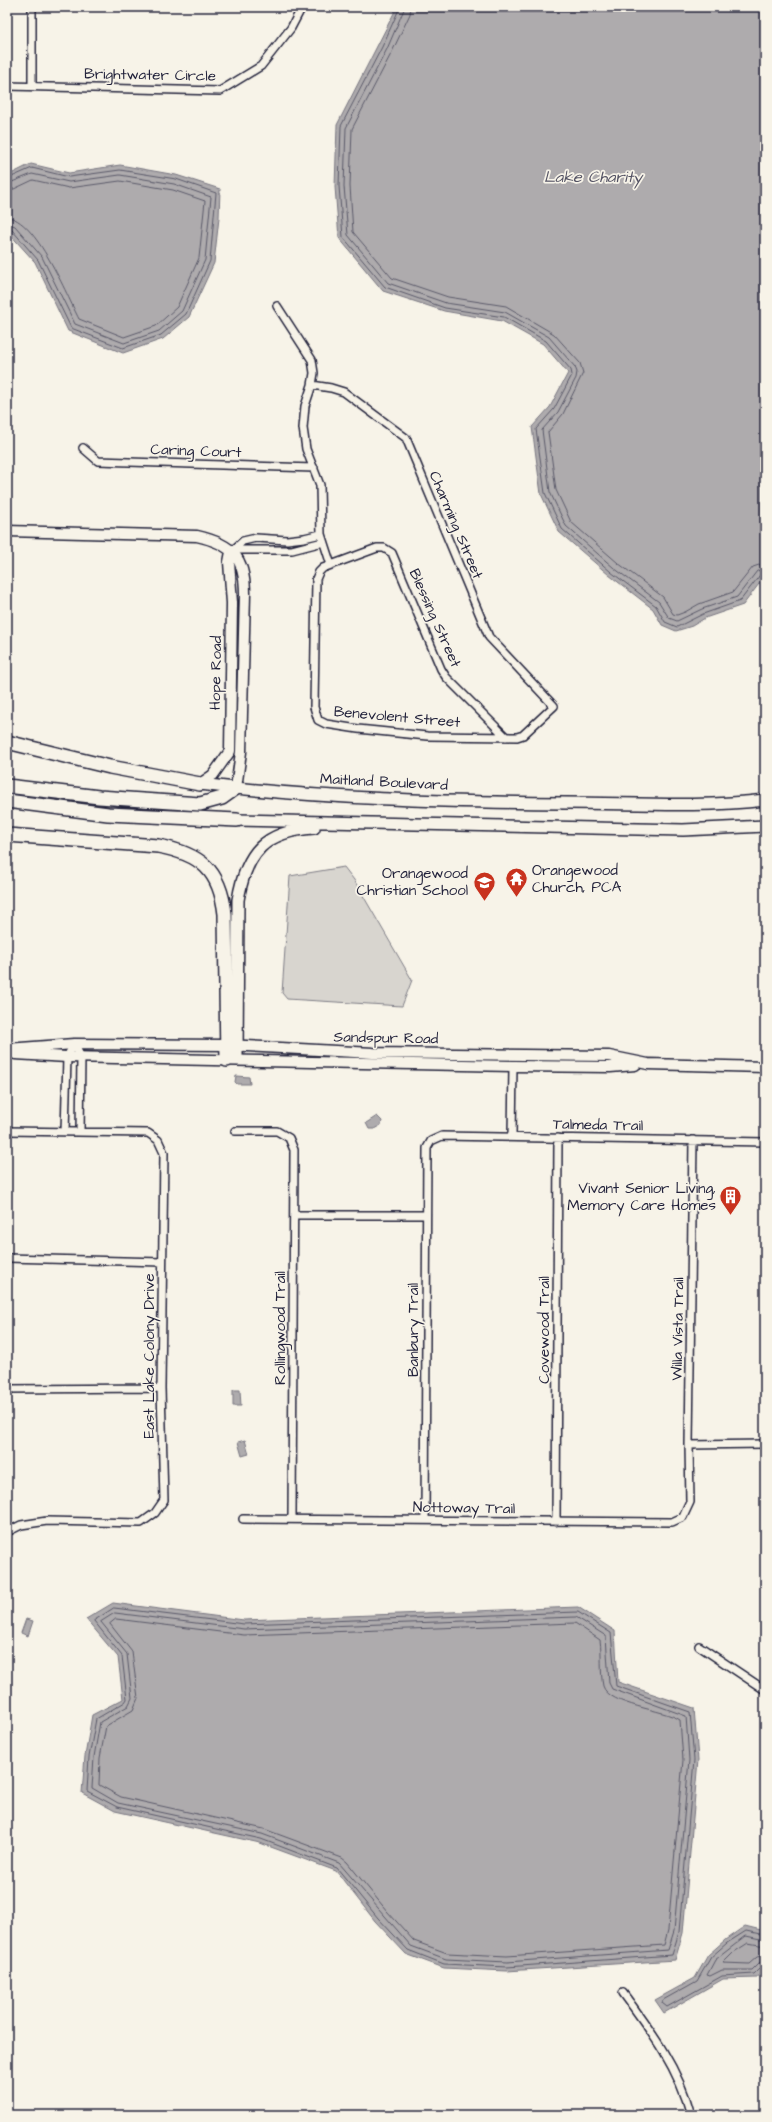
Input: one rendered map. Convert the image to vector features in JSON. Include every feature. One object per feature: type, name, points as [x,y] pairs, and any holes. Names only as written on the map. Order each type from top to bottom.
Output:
[{"type":"highway","name":"Maitland Boulevard","points":[[7,742],[110,767],[200,784]]},
{"type":"highway","points":[[7,786],[99,797],[200,804],[222,798],[236,788]]},
{"type":"highway","points":[[7,801],[108,814],[237,820]]},
{"type":"highway","points":[[7,809],[143,824],[210,823],[237,820]]},
{"type":"highway","points":[[7,835],[158,846],[176,849],[192,855],[202,862],[219,884],[224,898],[226,914],[232,1059]]},
{"type":"main road","name":"Hope Road","points":[[7,531],[197,536],[208,538],[232,551],[240,561],[245,582],[241,752],[236,788]]},
{"type":"main road","name":"Hope Road","points":[[200,784],[213,775],[230,751],[232,603],[229,562],[232,551]]},
{"type":"main road","name":"Maitland Boulevard","points":[[200,784],[387,800],[709,804],[765,800]]},
{"type":"main road","points":[[237,820],[683,830],[765,826]]},
{"type":"main road","points":[[232,1045],[238,900],[247,865],[255,852],[268,840],[284,832],[298,829],[402,823]]},
{"type":"main road","name":"Sandspur Road","points":[[7,1049],[74,1044],[232,1045],[365,1053],[609,1056],[648,1064]]},
{"type":"main road","name":"Sandspur Road","points":[[7,1053],[67,1057],[232,1059],[513,1066],[610,1066],[648,1064],[765,1067]]},
{"type":"main road","points":[[513,1055],[513,1066]]},
{"type":"street","points":[[32,7],[32,85]]},
{"type":"street","name":"Brightwater Circle","points":[[7,86],[32,85],[220,91],[261,66],[291,28],[302,7]]},
{"type":"street","points":[[277,306],[312,360],[314,373],[312,385],[305,406],[303,428],[306,449],[320,485],[321,534],[331,565]]},
{"type":"street","name":"Charming Street","points":[[312,385],[344,392],[406,438],[489,637],[554,706]]},
{"type":"street","name":"Caring Court","points":[[83,448],[98,461],[314,468]]},
{"type":"street","points":[[232,551],[243,541],[256,538],[287,540],[321,534]]},
{"type":"street","points":[[232,551],[292,550],[323,542]]},
{"type":"street","name":"Blessing Street","points":[[331,565],[377,548],[384,548],[392,553],[441,669],[446,677],[506,737]]},
{"type":"street","name":"Benevolent Street","points":[[331,565],[323,568],[319,572],[316,579],[314,707],[318,720],[326,724],[398,734],[506,737],[523,735],[554,706]]},
{"type":"street","points":[[65,1132],[67,1057],[74,1044]]},
{"type":"street","points":[[74,1044],[81,1057],[80,1132]]},
{"type":"street","points":[[512,1136],[513,1066]]},
{"type":"street","points":[[66,1087],[81,1087]]},
{"type":"street","name":"East Lake Colony Drive","points":[[7,1131],[148,1133],[158,1140],[164,1153],[161,1388],[164,1500],[155,1513],[141,1523],[47,1521],[21,1525],[7,1532]]},
{"type":"street","name":"Rollingwood Trail","points":[[235,1131],[277,1132],[289,1138],[294,1150],[292,1519]]},
{"type":"street","name":"Talmeda Trail","points":[[431,1141],[442,1136],[512,1136],[765,1142]]},
{"type":"street","name":"Covewood Trail","points":[[556,1522],[558,1138]]},
{"type":"street","name":"Willa Vista Trail","points":[[683,1517],[690,1502],[689,1444],[693,1140]]},
{"type":"street","name":"Banbury Trail","points":[[425,1520],[427,1148],[431,1141]]},
{"type":"street","points":[[294,1215],[426,1215]]},
{"type":"street","points":[[7,1258],[162,1262]]},
{"type":"street","points":[[7,1389],[161,1388]]},
{"type":"street","points":[[689,1444],[765,1444]]},
{"type":"street","name":"Nottoway Trail","points":[[243,1519],[672,1522],[683,1517]]},
{"type":"street","points":[[699,1646],[765,1690]]},
{"type":"street","points":[[623,1993],[663,2048],[684,2092],[691,2115]]},
{"type":"shaded area","points":[[344,867],[354,880],[412,980],[402,1006],[287,999],[282,993],[290,876]]},
{"type":"water","name":"Lake Charity","points":[[397,7],[765,7],[765,576],[743,605],[705,618],[692,626],[676,631],[662,625],[653,609],[609,575],[559,532],[541,494],[532,427],[550,407],[568,373],[543,344],[502,321],[444,311],[383,291],[339,238],[335,187],[337,125]]},
{"type":"water","points":[[31,164],[69,173],[120,165],[176,175],[220,189],[219,218],[214,263],[189,317],[163,339],[123,353],[68,331],[35,262],[7,231],[7,176]]},
{"type":"water","points":[[236,1076],[249,1077],[250,1084],[237,1084],[235,1082]]},
{"type":"water","points":[[377,1116],[382,1121],[381,1125],[374,1129],[369,1129],[366,1123]]},
{"type":"water","points":[[233,1390],[240,1390],[241,1406],[233,1406]]},
{"type":"water","points":[[245,1440],[249,1454],[242,1456],[238,1442]]},
{"type":"water","points":[[113,1603],[244,1620],[578,1607],[615,1631],[618,1682],[694,1708],[698,1760],[683,1933],[675,1960],[507,1971],[444,1968],[406,1954],[375,1921],[336,1871],[260,1843],[115,1811],[82,1793],[85,1756],[92,1715],[123,1699],[118,1657],[86,1619]]},
{"type":"water","points":[[26,1619],[33,1621],[28,1636],[21,1633]]},
{"type":"water","points":[[745,1926],[765,1931],[765,1968],[757,1978],[723,1979],[664,2013],[655,2000],[695,1978],[708,1955],[725,1940]]},
{"type":"place","name":"Orangewood Church, PCA","points":[[517,898]]},
{"type":"place","name":"Orangewood Christian School","points":[[484,902]]},
{"type":"place","name":"Vivant Senior Living, Memory Care Homes","points":[[731,1216]]}]
